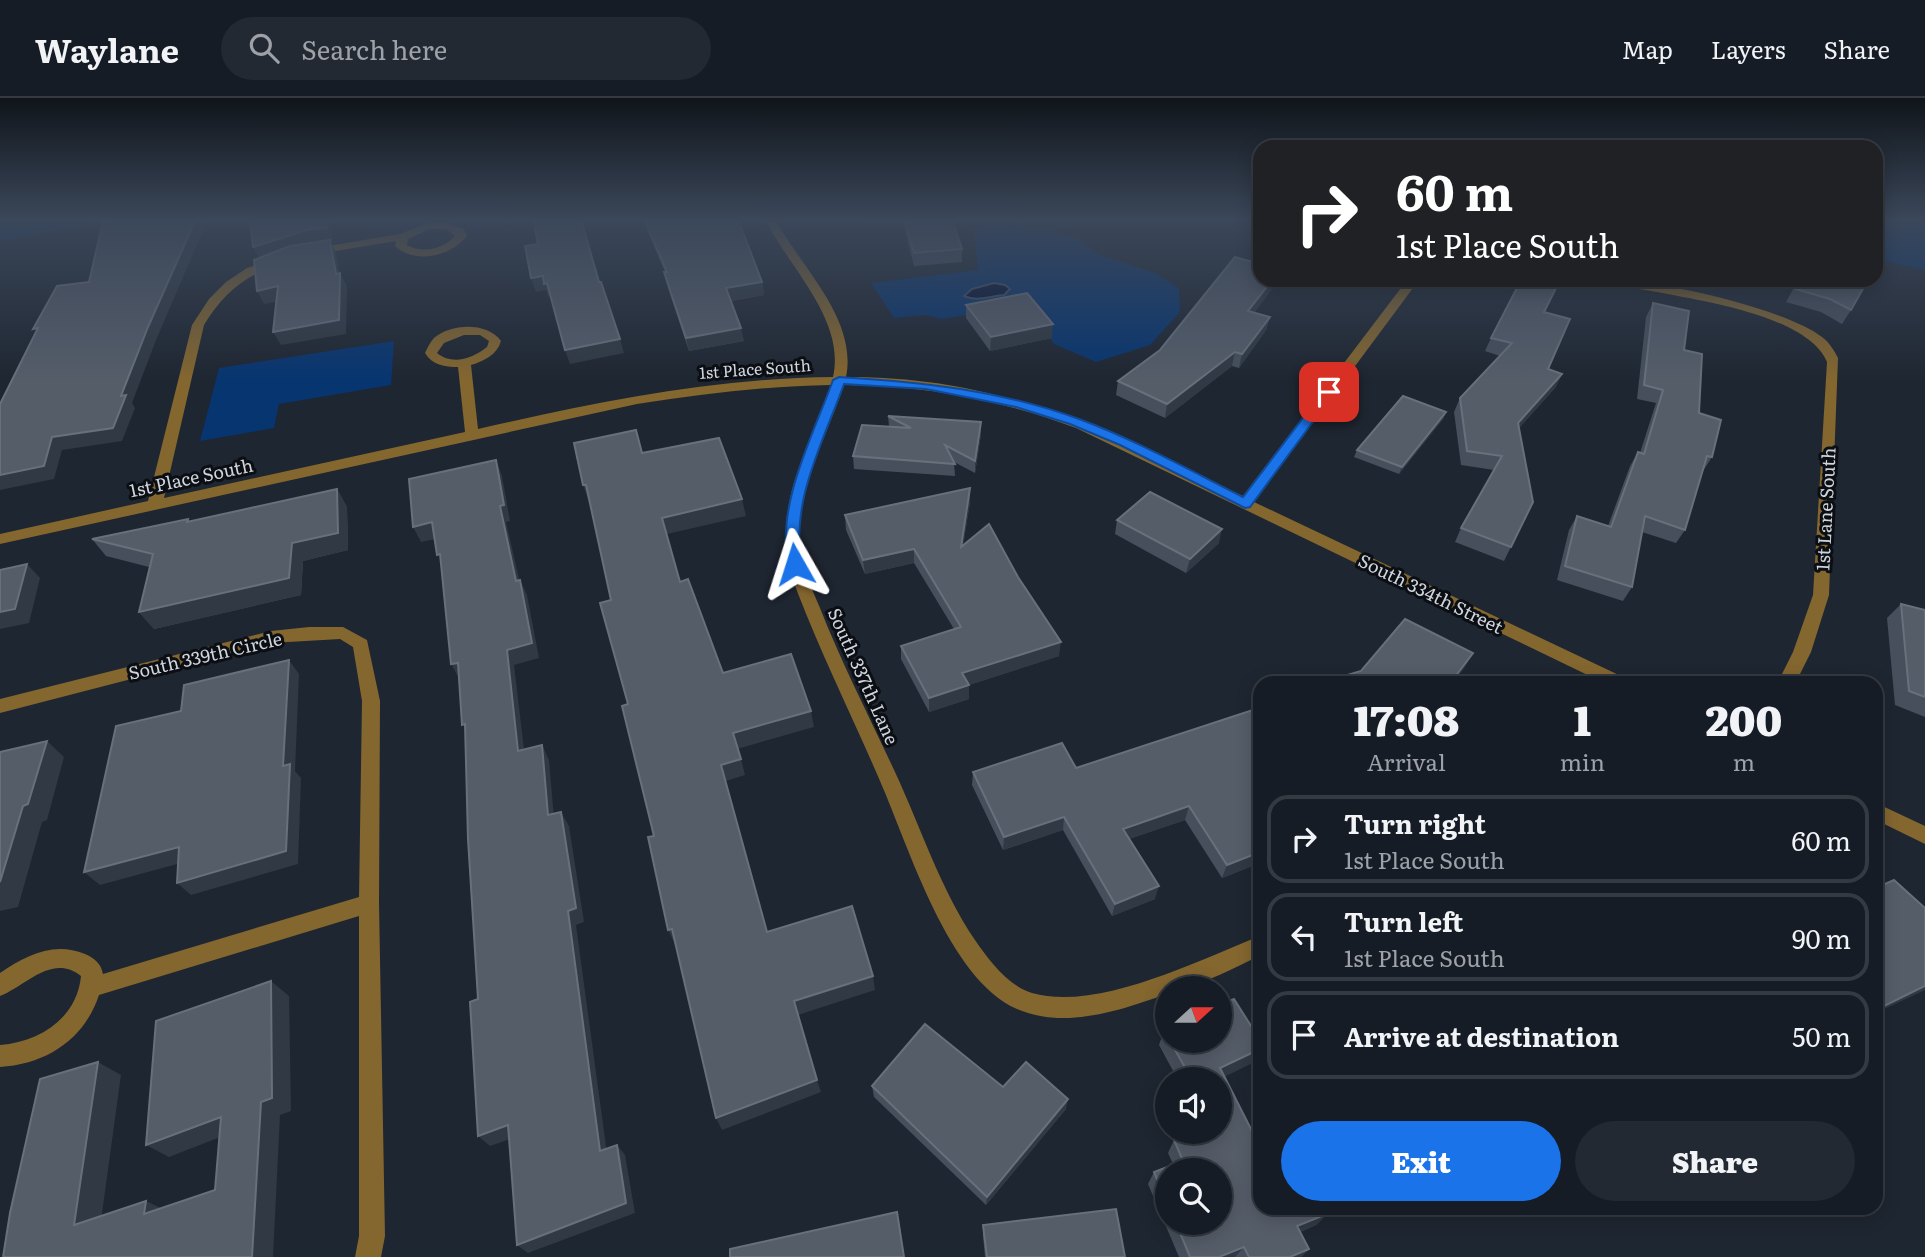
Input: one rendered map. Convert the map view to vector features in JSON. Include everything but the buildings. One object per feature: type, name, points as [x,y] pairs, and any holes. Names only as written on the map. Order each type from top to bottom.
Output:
[{"type":"street","points":[[155,505],[198,326],[212,301],[232,280],[246,273]]},
{"type":"street","name":"South 337th Lane","points":[[802,273],[834,328],[842,355],[839,380],[800,487],[793,518],[791,543],[795,564],[922,855],[956,927],[982,967],[1007,991],[1032,1004],[1063,1008],[1125,997],[1253,949]]},
{"type":"street","points":[[1245,504],[1408,287]]},
{"type":"street","name":"1st Lane South","points":[[1646,287],[1752,312],[1793,326],[1814,337],[1830,352],[1833,362],[1821,595],[1802,652],[1790,676]]},
{"type":"street","points":[[464,363],[472,435]]},
{"type":"street","name":"1st Place South","points":[[0,539],[472,435],[720,386],[839,380],[926,385],[1019,404],[1075,422],[1124,442],[1245,504]]},
{"type":"street","name":"South 334th Street","points":[[1245,504],[1604,676]]},
{"type":"street","name":"South 339th Circle","points":[[0,706],[271,637],[309,632],[343,633],[361,644],[371,701],[369,903],[372,1236],[368,1257]]},
{"type":"street","points":[[1883,815],[1925,836]]},
{"type":"street","points":[[93,988],[369,903]]},
{"type":"street","points":[[0,986],[21,970],[44,960],[66,957],[82,961],[92,971],[93,988],[86,1006],[71,1026],[49,1042],[25,1054],[0,1056]]},
{"type":"shaded area","points":[[953,273],[1155,273],[1179,288],[1180,312],[1150,345],[1096,362],[1054,344],[1028,306],[941,319],[926,315],[894,318],[871,283]]},
{"type":"shaded area","points":[[994,283],[1010,289],[1004,295],[974,299],[964,296],[972,289]]},
{"type":"shaded area","points":[[394,341],[391,385],[279,404],[274,428],[200,441],[219,368]]},
{"type":"route","points":[[795,564],[791,543],[800,487],[839,380],[926,385],[1019,404],[1075,422],[1124,442],[1245,504],[1329,392]]}]
